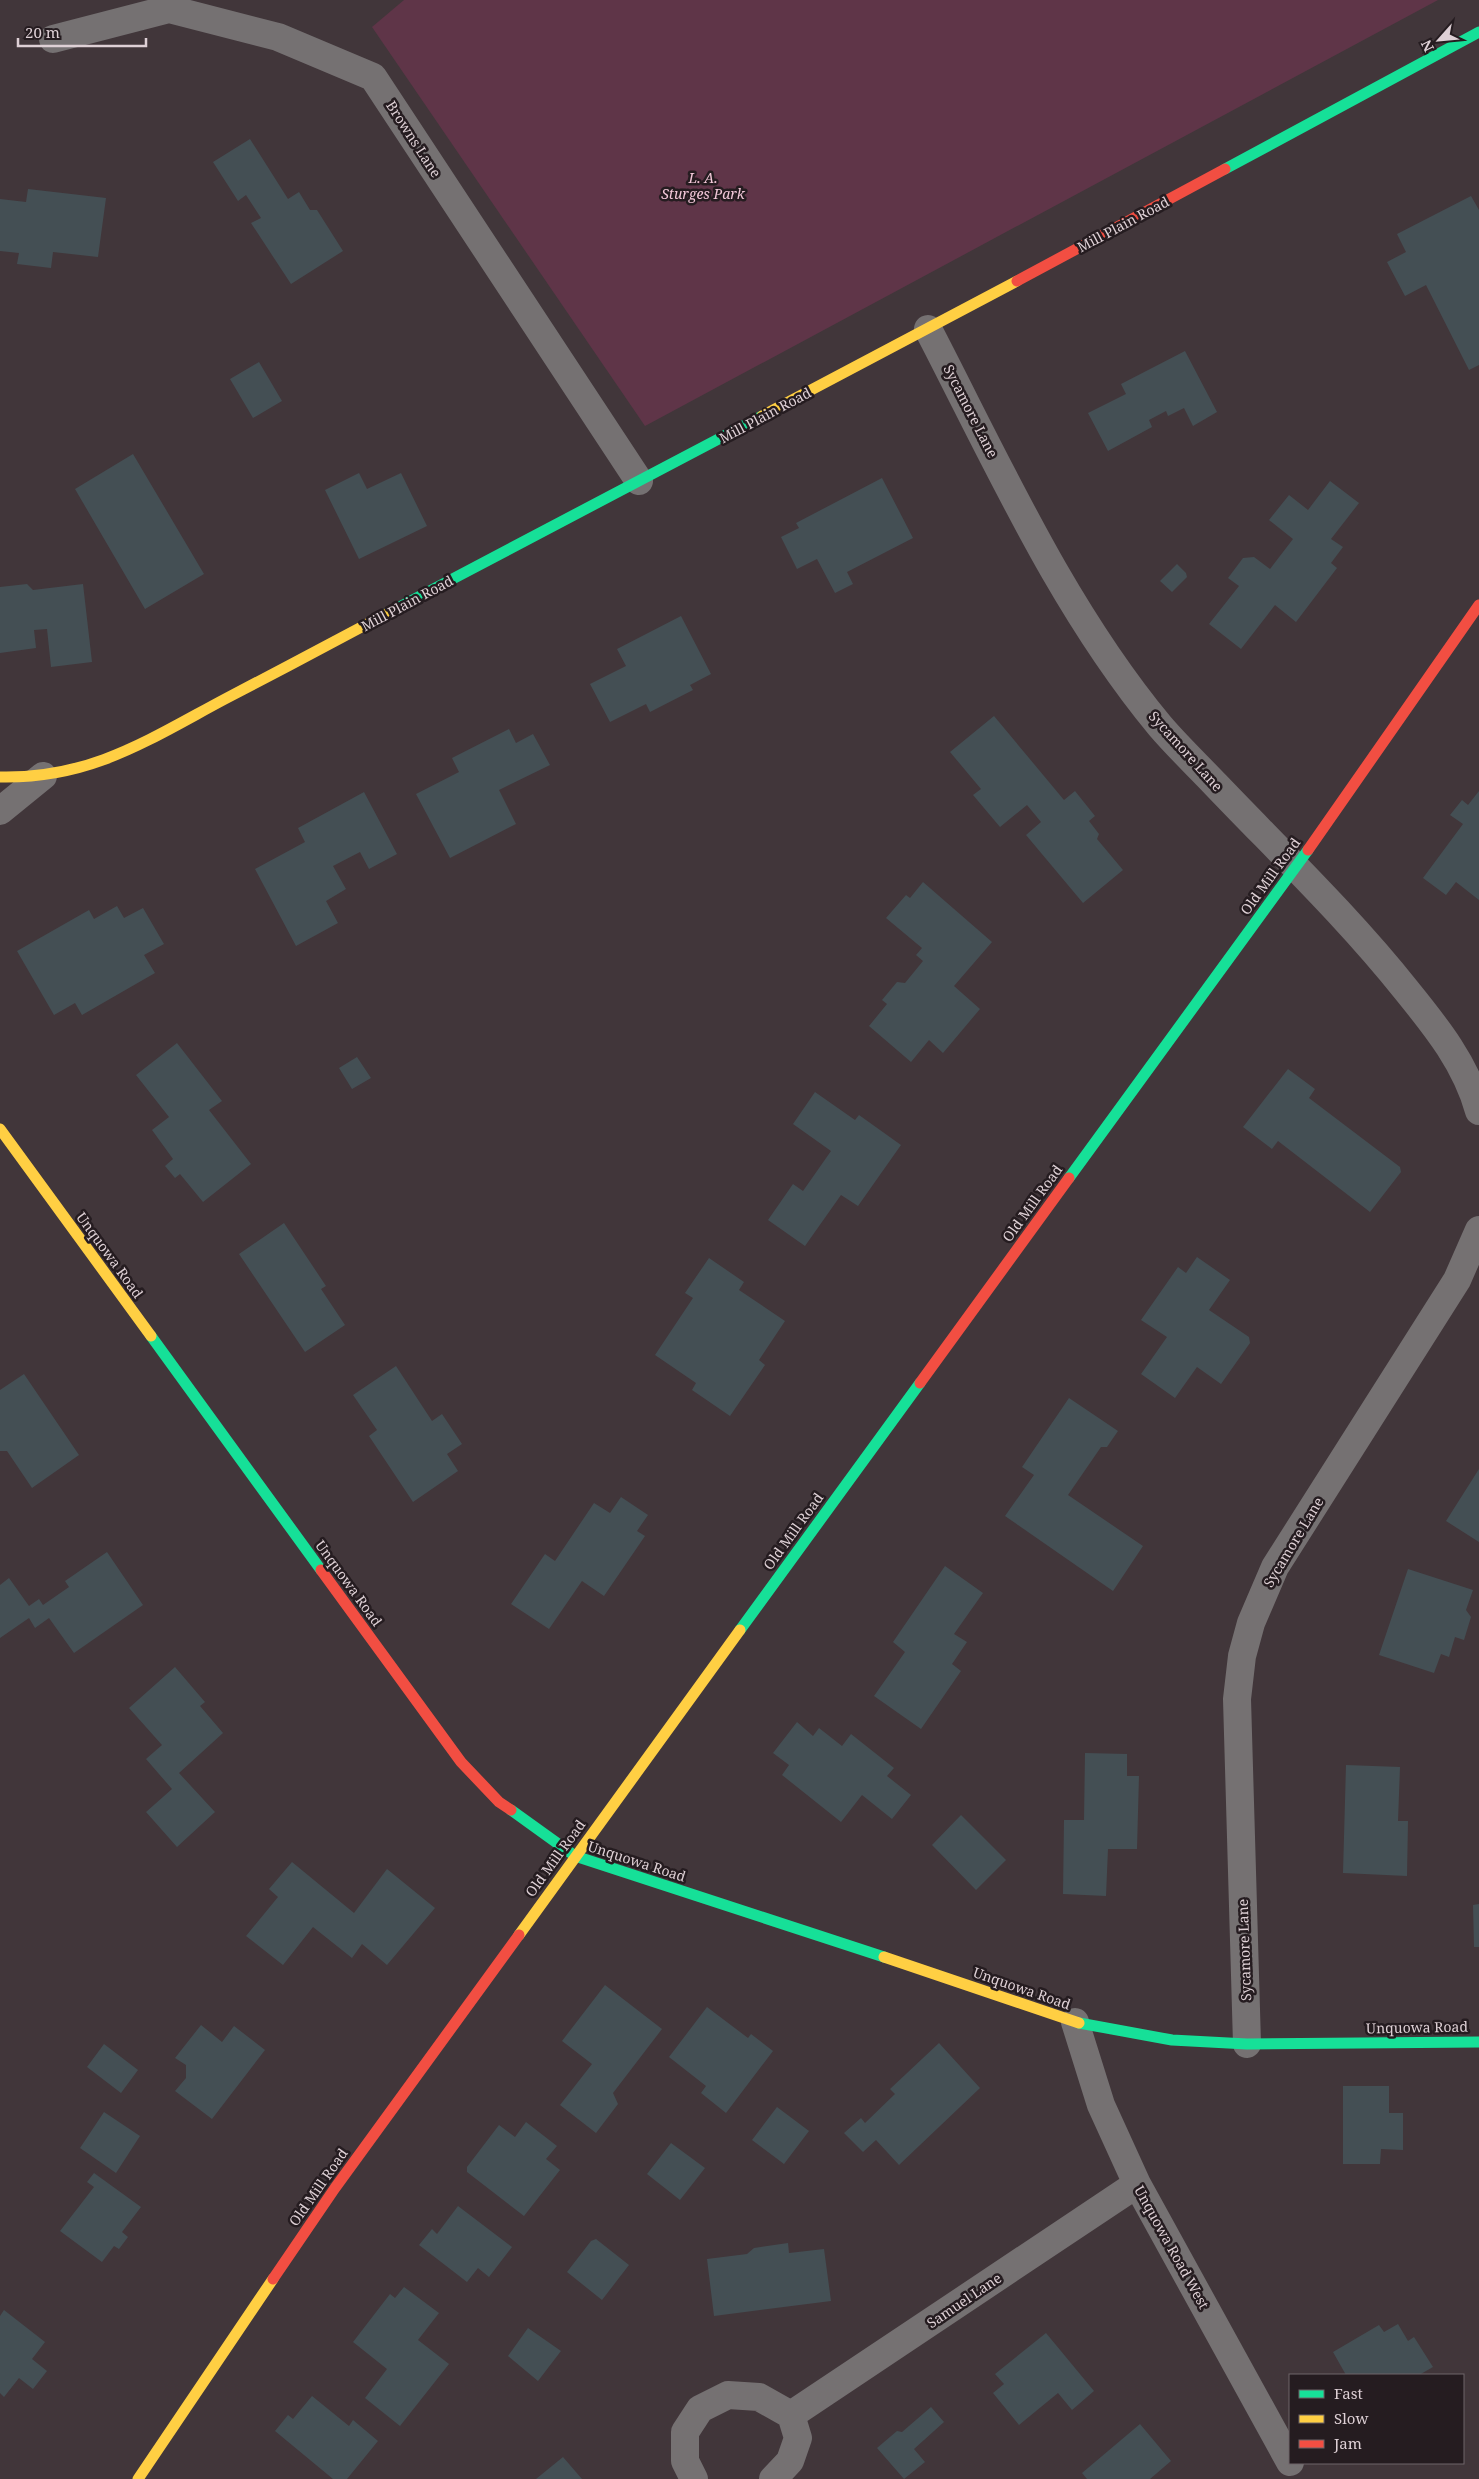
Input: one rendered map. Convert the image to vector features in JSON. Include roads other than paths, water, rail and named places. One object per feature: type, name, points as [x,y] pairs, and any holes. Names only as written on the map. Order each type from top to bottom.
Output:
[{"type":"street","name":"Browns Lane","points":[[53,39],[169,9],[278,38],[373,77],[639,481]]},
{"type":"street","name":"Mill Plain Road","points":[[0,777],[43,776],[78,771],[117,756],[928,329],[1479,32]]},
{"type":"street","name":"Sycamore Lane","points":[[928,329],[1031,527],[1094,636],[1160,726],[1369,944],[1433,1024],[1460,1062],[1479,1110]]},
{"type":"street","name":"Old Mill Road","points":[[138,2479],[335,2188],[1295,868],[1479,605]]},
{"type":"street","points":[[0,810],[43,776]]},
{"type":"street","name":"Unquowa Road","points":[[0,1129],[461,1762],[499,1802],[575,1856],[949,1978],[1075,2022],[1172,2040],[1247,2044],[1479,2042]]},
{"type":"street","name":"Sycamore Lane","points":[[1247,2044],[1236,1699],[1242,1656],[1251,1623],[1275,1567],[1457,1280],[1479,1230]]},
{"type":"street","name":"Unquowa Road West","points":[[1075,2022],[1101,2104],[1137,2184],[1289,2461]]},
{"type":"street","name":"Samuel Lane","points":[[791,2415],[1137,2184]]},
{"type":"street","points":[[694,2479],[685,2461],[685,2432],[700,2409],[728,2394],[759,2397],[791,2415],[798,2438],[790,2461],[773,2479]]},
{"type":"street","name":"Unquowa Road West","points":[[1291,2464],[1299,2479]]},
{"type":"park label","name":"L. A. Sturges Park","points":[[703,186]]}]
